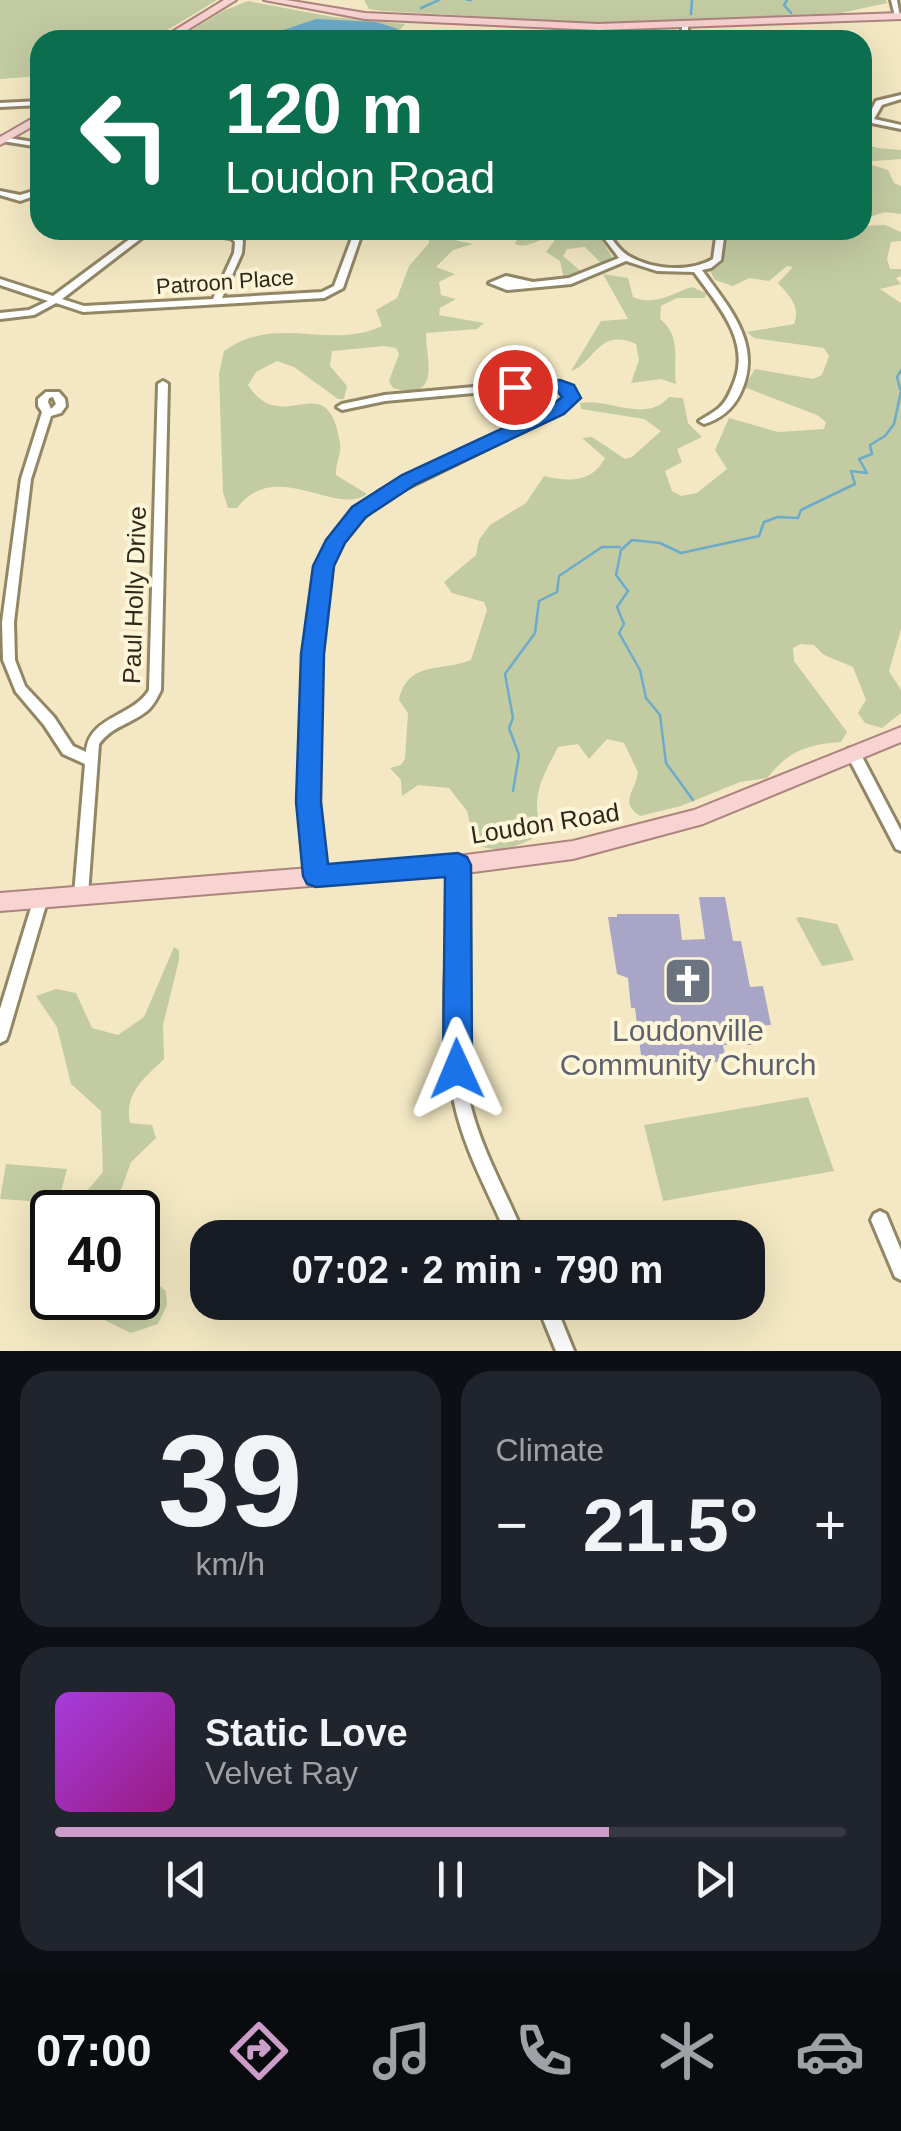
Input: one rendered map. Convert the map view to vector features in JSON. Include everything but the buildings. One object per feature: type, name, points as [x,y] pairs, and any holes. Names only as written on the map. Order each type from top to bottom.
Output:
[{"type":"main road","points":[[181,30],[232,0]]},
{"type":"main road","points":[[269,0],[374,16],[565,26],[685,26],[900,16]]},
{"type":"main road","points":[[2,140],[30,123]]},
{"type":"main road","name":"Loudon Road","points":[[0,902],[552,854],[648,833],[739,802],[901,734]]},
{"type":"street","points":[[894,0],[900,16]]},
{"type":"street","points":[[872,112],[879,103],[901,97]]},
{"type":"street","points":[[0,104],[30,103]]},
{"type":"street","points":[[872,121],[901,127]]},
{"type":"street","points":[[2,140],[30,144]]},
{"type":"street","points":[[0,194],[20,198],[30,194]]},
{"type":"street","name":"Patroon Place","points":[[0,316],[36,312],[135,240]]},
{"type":"street","points":[[216,302],[236,258],[239,240]]},
{"type":"street","name":"Patroon Place","points":[[53,302],[84,310],[331,293],[339,286],[355,240]]},
{"type":"street","points":[[611,240],[626,258],[658,267],[697,270],[718,258],[721,240]]},
{"type":"street","points":[[530,283],[571,281],[626,258]]},
{"type":"street","points":[[697,270],[741,336],[746,354],[740,383],[730,402],[718,416],[704,420]]},
{"type":"street","points":[[0,282],[53,302]]},
{"type":"street","name":"Paul Holly Drive","points":[[81,895],[91,761],[100,729],[142,710],[155,690],[163,384]]},
{"type":"street","points":[[316,876],[308,802],[309,696],[322,572],[334,542],[359,512],[384,494],[558,410],[572,398],[563,386],[535,384],[385,398],[342,407]]},
{"type":"street","points":[[47,411],[37,433],[26,479],[8,622],[9,660],[20,689],[49,721],[68,750],[91,761]]},
{"type":"street","points":[[853,753],[901,845]]},
{"type":"street","points":[[458,865],[456,1038],[460,1094],[508,1220]]},
{"type":"street","points":[[0,1034],[41,898]]},
{"type":"street","points":[[880,1220],[901,1272]]},
{"type":"street","points":[[552,1320],[565,1351]]},
{"type":"green space","points":[[0,0],[217,0],[168,30],[30,30],[30,77],[0,79]]},
{"type":"green space","points":[[364,0],[887,3],[841,13],[613,24],[384,11],[369,9]]},
{"type":"green space","points":[[248,1],[333,17],[405,24],[400,30],[192,30]]},
{"type":"green space","points":[[872,146],[901,150],[901,159],[872,161]]},
{"type":"green space","points":[[872,165],[888,170],[894,183],[901,186],[901,214],[885,212],[872,216]]},
{"type":"green space","points":[[885,225],[901,232],[901,241],[891,242],[887,259],[890,269],[901,269],[901,276],[896,278],[901,284],[880,289],[901,303],[901,629],[889,671],[901,690],[901,713],[882,728],[865,723],[858,713],[866,700],[853,667],[824,655],[814,645],[800,644],[793,648],[794,661],[847,732],[841,742],[817,745],[791,756],[767,778],[740,782],[681,806],[640,816],[630,806],[638,772],[624,743],[607,739],[589,759],[578,744],[558,747],[539,788],[538,836],[499,849],[475,844],[467,811],[449,788],[418,785],[402,796],[401,780],[390,768],[401,765],[405,759],[408,713],[399,700],[403,687],[418,673],[471,660],[487,610],[484,602],[452,593],[444,582],[476,555],[479,540],[490,525],[526,503],[544,476],[579,479],[600,466],[605,458],[582,438],[592,437],[625,459],[661,431],[644,419],[581,409],[580,403],[649,409],[669,397],[683,398],[688,423],[702,437],[677,449],[682,462],[665,471],[672,491],[681,496],[697,493],[727,469],[715,450],[729,418],[778,432],[824,429],[826,422],[817,415],[744,387],[755,369],[813,379],[822,375],[829,356],[824,348],[754,338],[747,332],[794,324],[795,306],[778,283],[793,267],[787,266],[769,281],[749,278],[733,286],[715,280],[710,271],[722,264],[726,240],[872,240],[872,226]]},
{"type":"green space","points":[[429,240],[454,240],[473,244],[453,250],[436,267],[455,274],[439,282],[441,295],[456,299],[440,308],[439,315],[484,323],[477,329],[426,333],[428,376],[419,389],[393,388],[389,381],[399,354],[396,348],[384,346],[332,351],[330,366],[347,386],[344,399],[338,399],[294,367],[277,361],[256,372],[248,385],[261,400],[275,406],[314,404],[325,408],[334,420],[340,443],[336,475],[367,494],[339,499],[287,487],[269,488],[252,494],[237,508],[228,508],[223,492],[219,374],[224,351],[264,335],[342,335],[382,326],[376,310],[397,298],[409,266]]},
{"type":"green space","points":[[517,240],[540,240],[526,245],[515,244]]},
{"type":"green space","points":[[555,240],[602,240],[612,257],[602,264],[585,247],[567,249],[563,256],[584,274],[564,279],[560,261],[546,252]]},
{"type":"green space","points":[[603,274],[628,278],[633,297],[641,300],[656,300],[692,287],[706,293],[705,298],[677,298],[661,306],[660,319],[674,341],[676,384],[661,379],[631,383],[639,360],[636,344],[623,340],[605,343],[571,371],[601,321],[628,319]]},
{"type":"green space","points":[[796,918],[837,924],[854,960],[822,966]]},
{"type":"green space","points":[[174,947],[179,950],[179,960],[163,1025],[164,1059],[138,1086],[129,1112],[130,1123],[152,1125],[156,1138],[131,1162],[121,1190],[88,1190],[103,1172],[101,1111],[71,1084],[57,1027],[36,996],[56,989],[76,993],[92,1028],[118,1035],[144,1017]]},
{"type":"green space","points":[[808,1097],[834,1171],[663,1201],[644,1125]]},
{"type":"green space","points":[[6,1164],[67,1169],[61,1190],[30,1190],[30,1201],[0,1199]]},
{"type":"green space","points":[[160,1286],[166,1291],[167,1305],[160,1320]]},
{"type":"green space","points":[[104,1320],[160,1320],[158,1324],[131,1333]]},
{"type":"water","points":[[316,19],[376,22],[398,29],[397,30],[283,30]]},
{"type":"waterway","points":[[421,8],[439,0]]},
{"type":"waterway","points":[[691,14],[692,0]]},
{"type":"waterway","points":[[787,0],[784,5],[791,13]]},
{"type":"waterway","points":[[900,389],[897,377],[901,370]]},
{"type":"waterway","points":[[693,800],[666,763],[660,715],[646,698],[640,670],[619,633],[624,624],[617,607],[628,591],[616,575],[621,550],[632,540],[660,543],[681,553],[759,536],[764,522],[778,517],[798,518],[801,510],[855,484],[851,471],[867,473],[859,459],[872,454],[870,445],[885,436],[894,424],[901,391]]},
{"type":"waterway","points":[[513,791],[519,755],[509,728],[513,718],[505,674],[535,633],[539,601],[557,592],[559,576],[602,547],[620,547]]},
{"type":"place","name":"Loudonville Community Church","points":[[688,981]]},
{"type":"route","points":[[457,1069],[458,865],[316,876],[308,802],[312,654],[323,566],[336,540],[359,512],[409,480],[566,406],[572,398],[568,389],[560,386],[515,387]]}]
